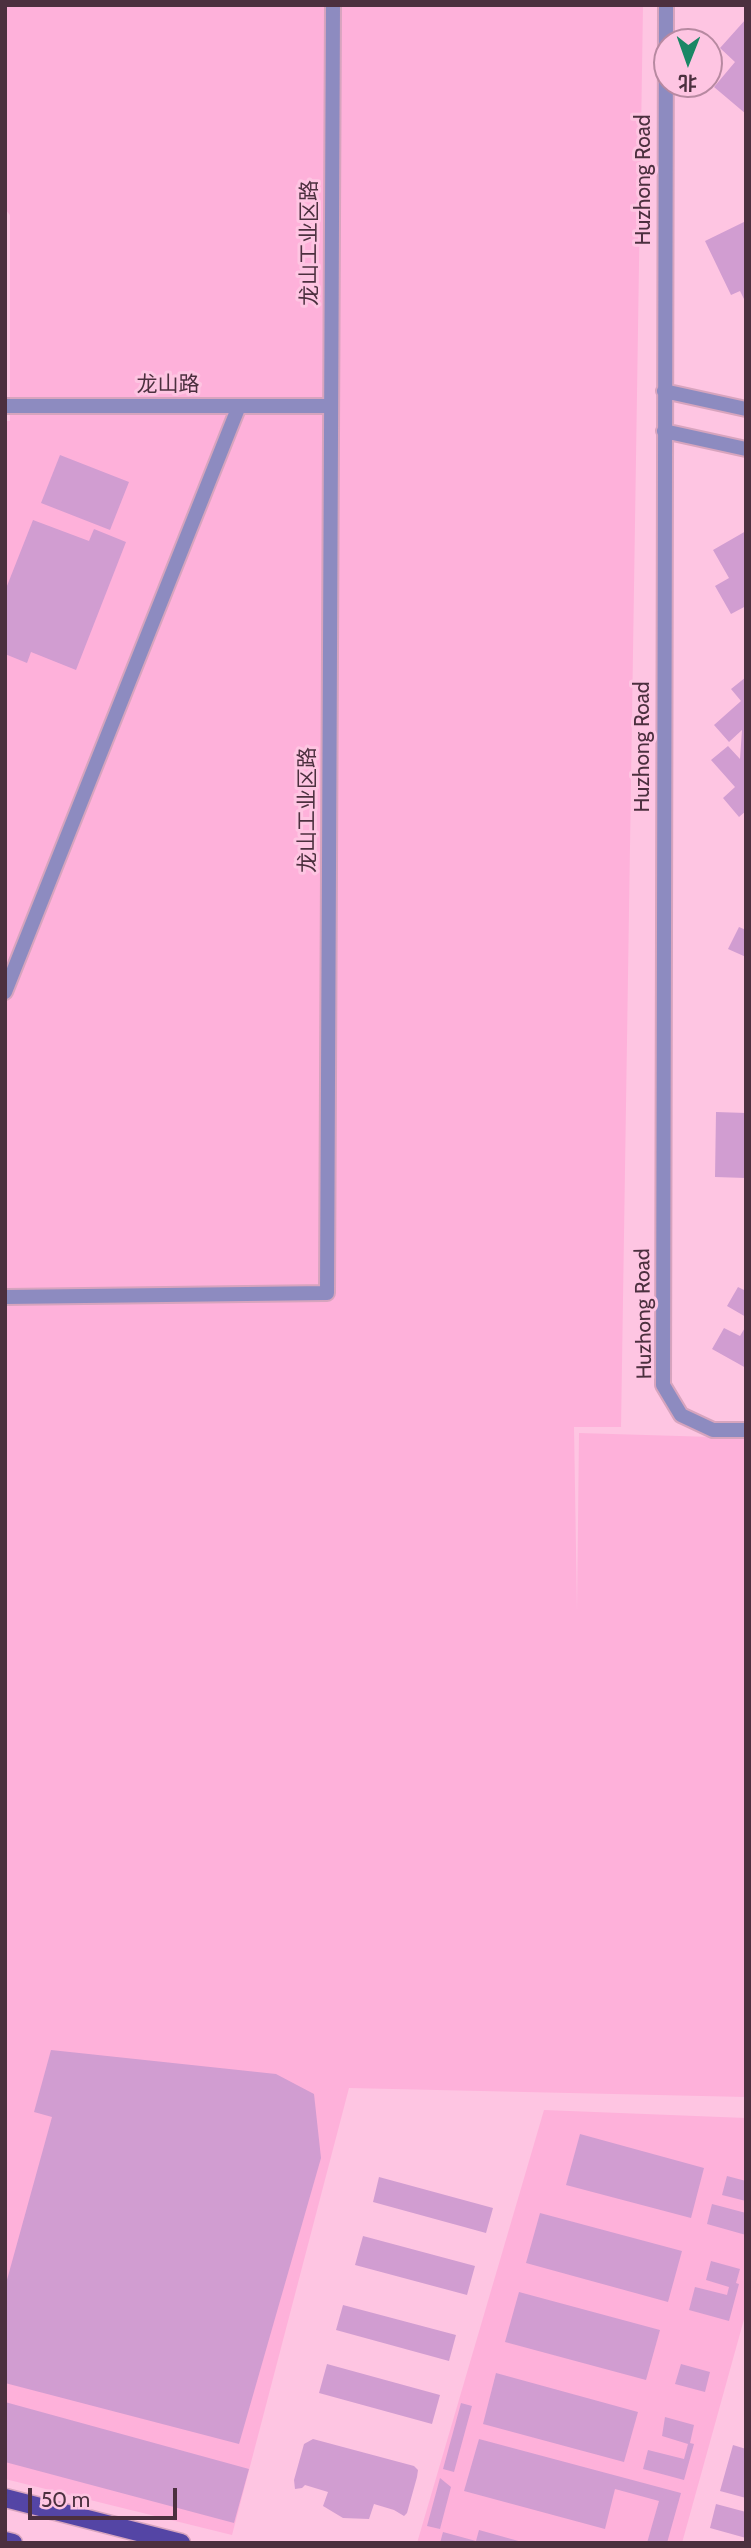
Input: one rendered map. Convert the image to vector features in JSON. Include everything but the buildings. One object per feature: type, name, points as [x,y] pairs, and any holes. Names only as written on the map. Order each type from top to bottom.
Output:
[{"type":"main road","points":[[5,2498],[181,2543]]},
{"type":"main road","points":[[5,2541],[13,2543]]},
{"type":"street","name":"龙山工业区路","points":[[5,1297],[327,1293],[333,5]]},
{"type":"street","name":"Huzhong Road","points":[[666,5],[663,1385],[681,1415],[713,1430],[746,1430]]},
{"type":"street","points":[[664,391],[746,409]]},
{"type":"street","name":"龙山路","points":[[5,406],[330,406]]},
{"type":"street","points":[[5,992],[239,406]]},
{"type":"street","points":[[664,431],[746,449]]},
{"type":"shaded area","points":[[5,5],[643,5],[621,1427],[574,1427],[577,1611],[579,1433],[746,1438],[746,2097],[349,2088],[232,2535],[5,2479],[5,421],[10,421],[10,215],[5,209]]},
{"type":"shaded area","points":[[544,2110],[746,2118],[746,2312],[682,2543],[417,2543]]}]
